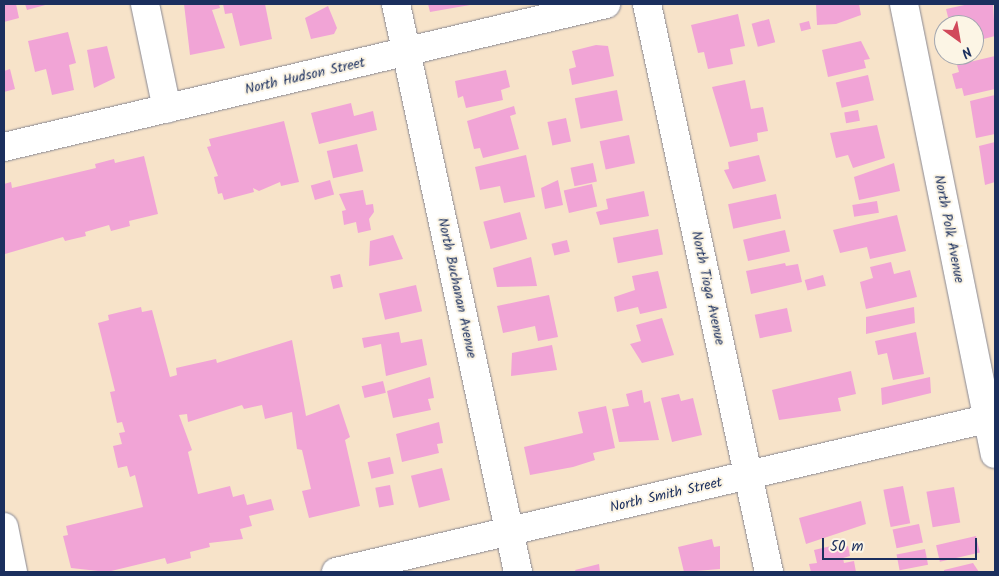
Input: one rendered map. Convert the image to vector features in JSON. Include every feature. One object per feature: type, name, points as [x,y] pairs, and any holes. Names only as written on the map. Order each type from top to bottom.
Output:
[{"type":"street","points":[[145,4],[167,109]]},
{"type":"street","name":"North Buchanan Avenue","points":[[396,4],[518,572]]},
{"type":"street","name":"North Hudson Street","points":[[4,147],[606,4]]},
{"type":"street","name":"North Tioga Avenue","points":[[647,4],[769,572]]},
{"type":"street","name":"North Polk Avenue","points":[[904,4],[991,418],[995,454]]},
{"type":"street","name":"North Smith Street","points":[[336,572],[991,418]]},
{"type":"street","points":[[4,527],[14,572]]},
{"type":"building","points":[[4,4],[16,4],[19,18],[4,22]]},
{"type":"building","points":[[25,4],[49,4],[27,10]]},
{"type":"building","points":[[184,4],[219,4],[220,8],[212,10],[225,48],[190,55]]},
{"type":"building","points":[[223,4],[265,4],[272,39],[240,46],[232,13],[225,14]]},
{"type":"building","points":[[428,4],[470,4],[470,5],[430,12]]},
{"type":"building","points":[[816,4],[859,4],[861,15],[836,24],[817,25]]},
{"type":"building","points":[[969,4],[993,4],[995,36],[984,39],[984,15],[948,15],[946,9]]},
{"type":"building","points":[[328,6],[337,28],[334,34],[311,39],[305,18]]},
{"type":"building","points":[[738,14],[745,46],[730,49],[733,64],[708,69],[704,52],[698,53],[691,25]]},
{"type":"building","points":[[769,19],[775,42],[758,47],[752,24]]},
{"type":"building","points":[[809,21],[811,29],[801,31],[799,23]]},
{"type":"building","points":[[68,32],[76,63],[69,65],[74,90],[52,95],[46,69],[35,72],[28,41]]},
{"type":"building","points":[[861,41],[870,59],[864,60],[866,68],[828,77],[822,50]]},
{"type":"building","points":[[596,45],[608,46],[614,76],[572,85],[569,69],[576,67],[572,51]]},
{"type":"building","points":[[107,46],[115,78],[94,88],[87,50]]},
{"type":"building","points":[[995,56],[995,89],[964,96],[962,88],[956,89],[952,74],[959,72],[957,65],[984,65],[984,59]]},
{"type":"building","points":[[10,69],[15,89],[4,92],[4,71]]},
{"type":"building","points":[[506,70],[510,87],[501,90],[503,100],[466,108],[463,96],[458,98],[455,81]]},
{"type":"building","points":[[868,75],[874,100],[842,108],[836,82]]},
{"type":"building","points":[[745,80],[751,109],[763,107],[768,131],[757,133],[758,141],[730,147],[712,87]]},
{"type":"building","points":[[617,90],[623,120],[581,129],[575,98]]},
{"type":"building","points":[[995,95],[995,134],[976,138],[970,101]]},
{"type":"building","points":[[351,103],[354,116],[373,111],[377,130],[319,144],[311,113]]},
{"type":"building","points":[[514,106],[516,114],[510,116],[519,149],[483,158],[480,148],[474,149],[467,121]]},
{"type":"building","points":[[858,110],[860,121],[846,123],[844,112]]},
{"type":"building","points":[[566,118],[571,141],[552,145],[547,122]]},
{"type":"building","points":[[284,121],[299,182],[281,186],[280,182],[259,191],[253,188],[254,192],[224,200],[222,193],[218,194],[214,177],[218,176],[207,147],[211,146],[209,139]]},
{"type":"building","points":[[877,125],[885,158],[853,168],[848,155],[836,158],[830,133]]},
{"type":"building","points":[[629,135],[635,163],[606,170],[600,141]]},
{"type":"building","points":[[995,142],[995,182],[985,185],[979,146]]},
{"type":"building","points":[[357,144],[363,171],[333,178],[327,151]]},
{"type":"building","points":[[526,155],[535,197],[504,203],[500,186],[480,190],[475,167]]},
{"type":"building","points":[[759,155],[766,181],[733,189],[724,170],[729,169],[728,162]]},
{"type":"building","points":[[144,156],[158,214],[129,221],[130,226],[111,231],[109,225],[85,232],[86,236],[65,241],[63,237],[5,254],[4,184],[11,182],[12,188],[96,168],[95,164],[114,159],[115,163]]},
{"type":"building","points":[[593,163],[597,182],[574,186],[571,168]]},
{"type":"building","points":[[894,163],[900,191],[859,200],[854,177]]},
{"type":"building","points":[[330,180],[334,194],[315,200],[311,186]]},
{"type":"building","points":[[558,180],[563,205],[545,209],[541,188]]},
{"type":"building","points":[[592,184],[597,206],[569,213],[564,191]]},
{"type":"building","points":[[363,190],[366,205],[373,204],[374,212],[369,219],[371,230],[358,233],[356,222],[344,225],[342,211],[346,210],[339,194]]},
{"type":"building","points":[[644,191],[649,216],[600,225],[596,212],[608,209],[606,199]]},
{"type":"building","points":[[776,194],[781,218],[733,229],[728,204]]},
{"type":"building","points":[[877,201],[879,213],[854,217],[852,205]]},
{"type":"building","points":[[520,212],[527,239],[491,249],[483,222]]},
{"type":"building","points":[[897,215],[906,251],[870,259],[867,247],[840,253],[833,230]]},
{"type":"building","points":[[658,229],[663,255],[618,263],[613,238]]},
{"type":"building","points":[[785,230],[790,251],[748,261],[743,240]]},
{"type":"building","points":[[393,235],[403,259],[369,266],[370,241]]},
{"type":"building","points":[[567,240],[570,252],[554,256],[551,244]]},
{"type":"building","points":[[531,257],[537,286],[497,287],[493,268]]},
{"type":"building","points":[[891,262],[894,274],[910,270],[917,297],[866,309],[860,282],[873,278],[870,267]]},
{"type":"building","points":[[785,263],[786,266],[798,264],[802,282],[751,294],[746,271]]},
{"type":"building","points":[[658,271],[667,308],[640,314],[638,307],[617,312],[614,297],[635,290],[632,276]]},
{"type":"building","points":[[340,274],[343,287],[333,289],[330,276]]},
{"type":"building","points":[[823,275],[826,286],[807,291],[805,280]]},
{"type":"building","points":[[416,285],[422,311],[385,320],[379,294]]},
{"type":"building","points":[[549,295],[558,337],[538,341],[535,326],[503,333],[497,306]]},
{"type":"building","points":[[141,307],[142,312],[152,310],[170,377],[177,375],[176,368],[216,359],[217,363],[292,340],[306,416],[339,404],[350,437],[345,440],[360,506],[309,518],[302,491],[311,489],[302,450],[297,449],[292,412],[265,419],[262,405],[244,409],[242,405],[188,422],[187,414],[179,415],[192,450],[188,452],[198,494],[230,486],[233,497],[244,494],[247,505],[271,499],[274,510],[249,516],[252,526],[240,529],[243,539],[209,543],[210,547],[190,552],[191,558],[167,564],[165,558],[107,572],[71,568],[63,536],[68,535],[66,526],[143,507],[135,475],[130,477],[127,466],[118,468],[113,446],[122,444],[119,433],[125,432],[122,422],[117,423],[110,392],[115,391],[98,323],[109,320],[108,315]]},
{"type":"building","points":[[914,307],[915,323],[866,334],[866,317]]},
{"type":"building","points":[[787,308],[792,331],[760,338],[755,315]]},
{"type":"building","points":[[662,318],[674,355],[642,363],[630,344],[641,341],[636,325]]},
{"type":"building","points":[[399,332],[401,343],[422,339],[427,365],[386,376],[381,344],[364,348],[362,338]]},
{"type":"building","points":[[916,332],[924,374],[893,380],[887,353],[878,355],[875,341]]},
{"type":"building","points":[[552,345],[557,370],[511,376],[512,353]]},
{"type":"building","points":[[851,371],[856,394],[838,398],[841,411],[779,420],[772,390]]},
{"type":"building","points":[[430,377],[434,398],[428,399],[431,410],[393,418],[387,391]]},
{"type":"building","points":[[930,377],[931,393],[882,405],[881,388]]},
{"type":"building","points":[[383,381],[386,393],[365,398],[362,386]]},
{"type":"building","points":[[642,390],[644,403],[650,401],[659,440],[619,442],[612,409],[629,406],[626,394]]},
{"type":"building","points":[[679,394],[681,401],[693,398],[702,435],[672,442],[661,398]]},
{"type":"building","points":[[606,406],[615,448],[593,453],[595,460],[573,467],[530,475],[524,447],[583,433],[578,412]]},
{"type":"building","points":[[439,422],[443,443],[437,444],[439,453],[402,462],[396,434]]},
{"type":"building","points":[[390,457],[394,474],[371,479],[368,462]]},
{"type":"building","points":[[442,468],[450,500],[419,508],[411,476]]},
{"type":"building","points":[[390,485],[394,505],[379,507],[375,488]]},
{"type":"building","points":[[903,486],[910,523],[891,527],[883,490]]},
{"type":"building","points":[[954,487],[960,522],[933,527],[926,492]]},
{"type":"building","points":[[861,501],[866,524],[806,544],[799,518]]},
{"type":"building","points":[[919,524],[923,543],[897,548],[893,530]]},
{"type":"building","points":[[976,536],[980,553],[940,562],[936,545]]},
{"type":"building","points":[[712,539],[714,547],[720,546],[720,569],[684,572],[678,547]]},
{"type":"building","points":[[840,544],[841,548],[848,546],[850,556],[843,558],[844,563],[854,561],[856,572],[811,572],[809,564],[817,563],[814,550]]},
{"type":"building","points":[[925,549],[928,565],[900,570],[897,555]]},
{"type":"building","points":[[973,563],[979,572],[944,572],[944,570]]},
{"type":"building","points":[[599,564],[600,572],[576,572],[575,570]]}]
